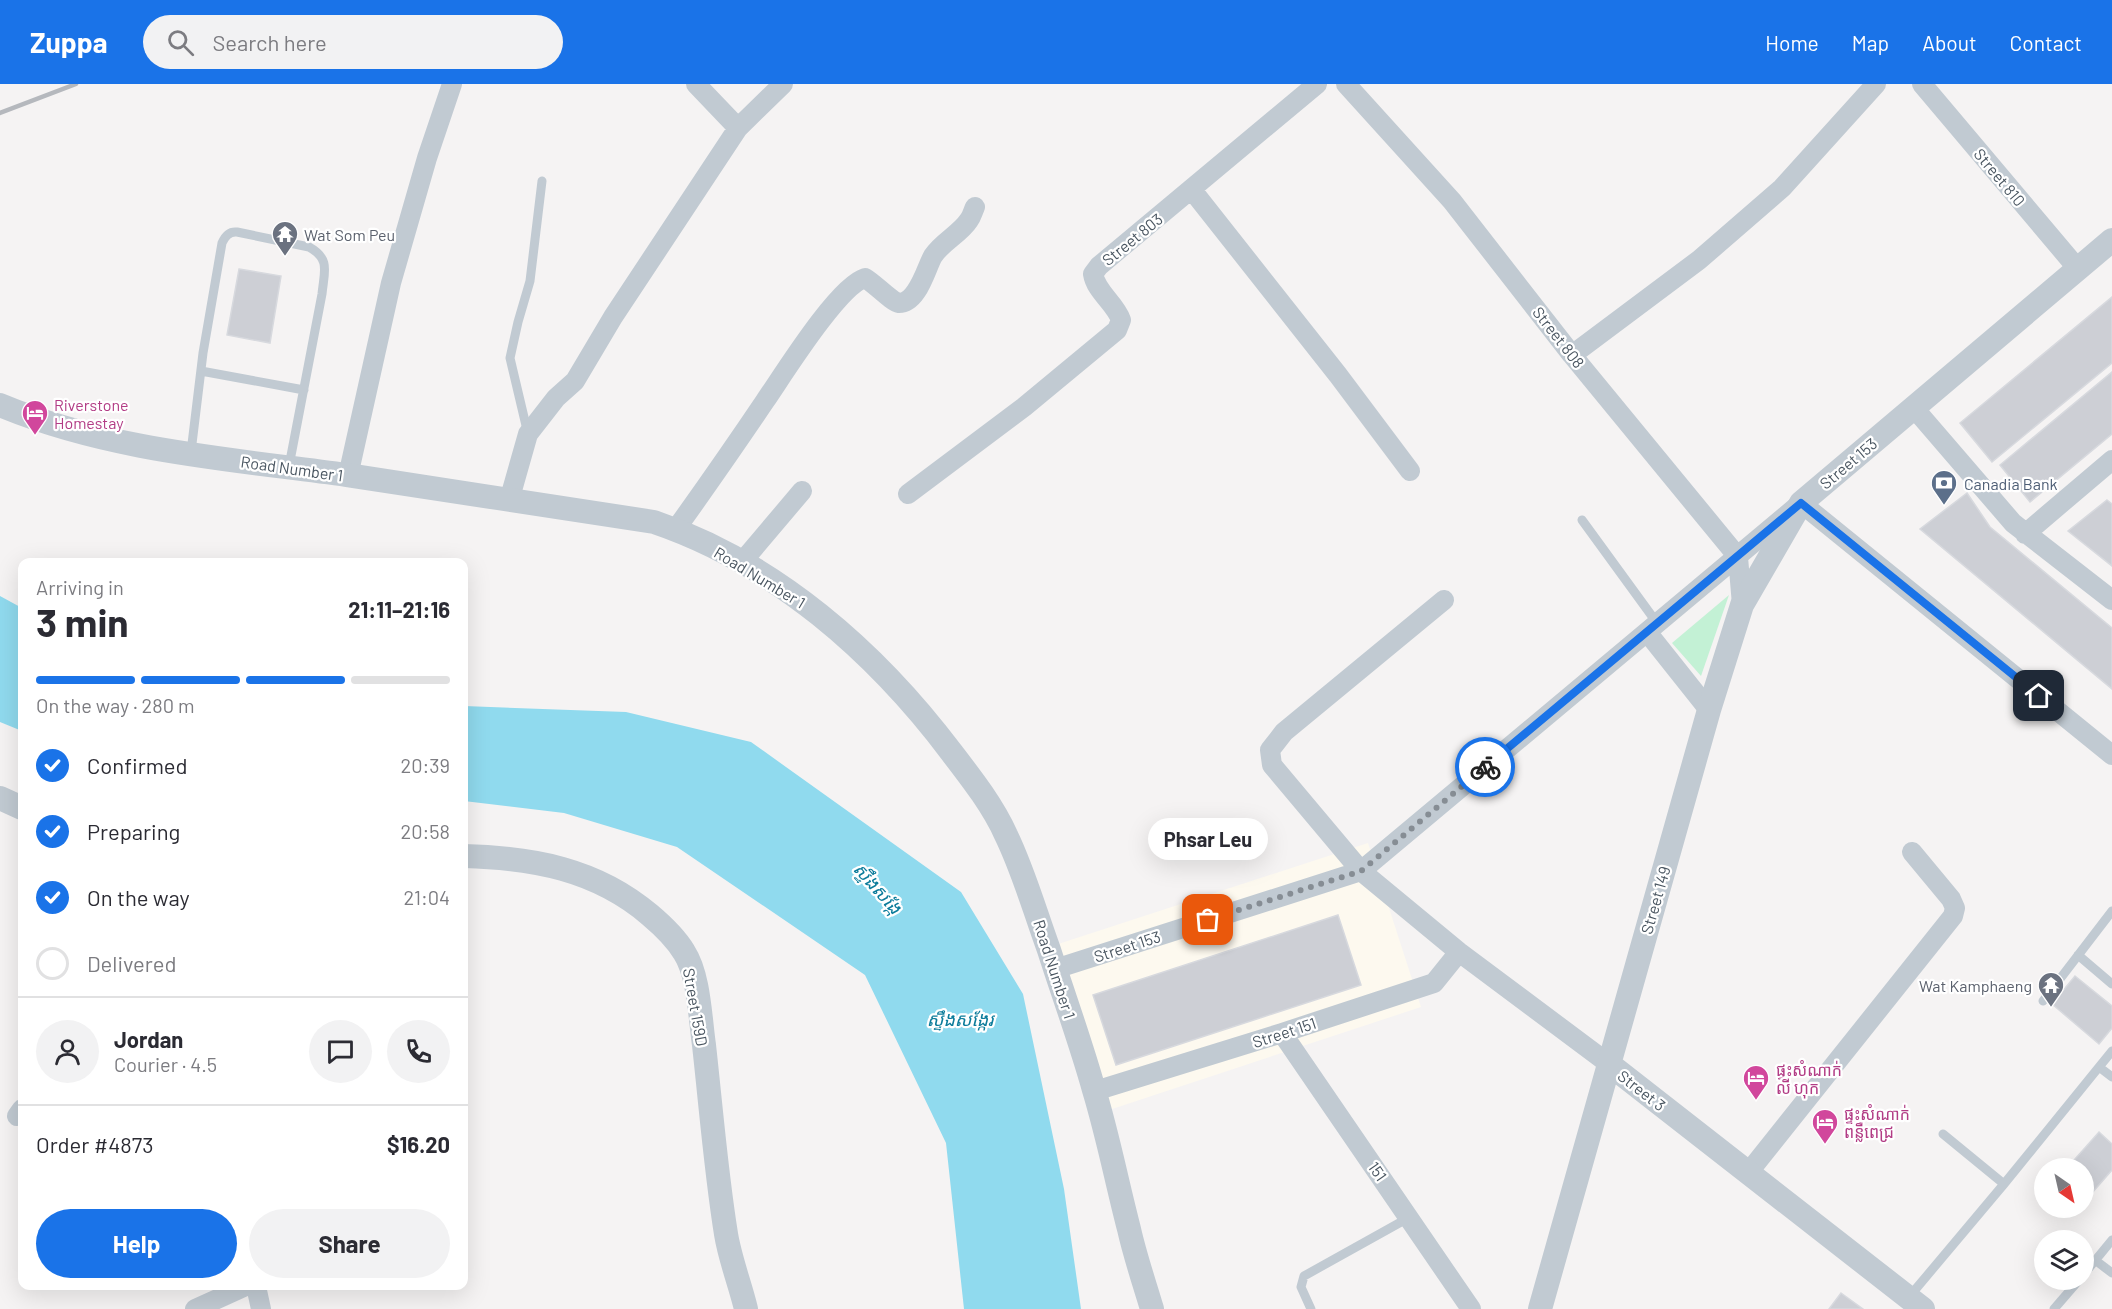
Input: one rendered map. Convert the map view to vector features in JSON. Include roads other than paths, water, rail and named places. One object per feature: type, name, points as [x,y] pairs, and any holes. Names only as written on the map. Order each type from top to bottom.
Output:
[{"type":"street","points":[[348,476],[391,283],[427,158],[452,84]]},
{"type":"street","points":[[696,84],[738,128]]},
{"type":"street","points":[[509,501],[528,434],[556,398],[575,381],[613,317],[738,128],[783,84]]},
{"type":"street","name":"Street 803","points":[[908,494],[1024,407],[1117,330],[1121,320],[1117,309],[1094,283],[1093,274],[1099,266],[1317,84]]},
{"type":"street","name":"Street 808","points":[[1346,84],[1452,201],[1572,355],[1738,557]]},
{"type":"street","points":[[1572,355],[1699,260],[1782,188],[1876,84]]},
{"type":"street","name":"Street 810","points":[[1922,84],[2078,269]]},
{"type":"street","points":[[1192,190],[1338,375],[1410,471]]},
{"type":"street","points":[[676,529],[832,307],[858,280],[865,278],[873,282],[895,302],[905,301],[918,290],[936,252],[969,220],[975,207]]},
{"type":"street","name":"Street 153","points":[[1055,969],[1361,871],[1738,557],[2112,240]]},
{"type":"street","name":"Road Number 1","points":[[0,405],[63,427],[111,440],[191,455],[654,522],[676,529],[742,562],[799,598],[853,643],[901,691],[977,786],[1006,833],[1023,875],[1095,1091],[1130,1233],[1152,1309]]},
{"type":"street","points":[[1914,408],[2013,523],[2112,600]]},
{"type":"street","points":[[2025,534],[2112,460]]},
{"type":"street","points":[[742,562],[802,491]]},
{"type":"street","points":[[1801,503],[2112,755]]},
{"type":"street","name":"Street 149","points":[[1539,1309],[1709,710],[1742,604],[1801,503]]},
{"type":"street","points":[[1738,557],[1742,604]]},
{"type":"street","name":"Street 3","points":[[1444,600],[1284,732],[1270,750],[1272,765],[1361,871],[1460,952],[1609,1064],[1916,1304]]},
{"type":"street","points":[[1652,627],[1709,710]]},
{"type":"street","points":[[0,798],[18,806]]},
{"type":"street","points":[[1748,1173],[1953,916],[1955,908],[1951,899],[1912,852]]},
{"type":"street","name":"Street 159D","points":[[468,856],[505,857],[534,862],[597,880],[635,903],[667,930],[685,953],[694,979],[702,1033],[726,1236],[746,1309]]},
{"type":"street","name":"Street 151","points":[[1095,1091],[1434,983],[1460,952]]},
{"type":"street","name":"151","points":[[1282,1033],[1471,1309]]},
{"type":"street","points":[[195,1309],[237,1290]]},
{"type":"street","points":[[256,1290],[261,1309]]},
{"type":"lane","points":[[528,434],[510,358],[530,281],[542,181]]},
{"type":"lane","points":[[191,455],[201,371],[222,243],[224,237],[232,231],[309,247],[319,253],[325,265],[322,294],[288,468]]},
{"type":"lane","points":[[201,371],[304,390]]},
{"type":"lane","points":[[1582,520],[1652,627]]},
{"type":"lane","points":[[2043,1001],[2112,911]]},
{"type":"lane","points":[[2078,955],[2112,984]]},
{"type":"lane","points":[[1916,1304],[2004,1184],[2112,1051]]},
{"type":"lane","points":[[2099,1067],[2112,1077]]},
{"type":"lane","points":[[1943,1134],[2004,1184]]},
{"type":"lane","points":[[1311,1309],[1301,1287],[1304,1276],[1410,1217]]},
{"type":"lane","points":[[2112,1240],[2095,1260],[2112,1273]]},
{"type":"lane","points":[[2054,1309],[2070,1290]]},
{"type":"water","points":[[0,596],[18,606],[18,729],[0,722]]},
{"type":"water","name":"ស្ទឹងសង្កែរ","points":[[468,706],[626,712],[751,742],[961,892],[1023,994],[1064,1189],[1081,1309],[964,1309],[946,1143],[865,975],[677,847],[564,813],[468,801]]},
{"type":"railway","points":[[0,113],[76,84]]},
{"type":"place","name":"Wat Som Peu","points":[[285,257]]},
{"type":"place","name":"Riverstone Homestay","points":[[35,436]]},
{"type":"place","name":"Canadia Bank","points":[[1944,506]]},
{"type":"place","name":"Phsar Leu","points":[[1208,920]]},
{"type":"place","name":"Wat Kamphaeng","points":[[2051,1008]]},
{"type":"place","name":"ផ្ទះសំណាក់ លី ហុក","points":[[1756,1101]]},
{"type":"place","name":"ផ្ទះសំណាក់ ពន្លឺពេជ្រ","points":[[1825,1145]]},
{"type":"water label","name":"ស្ទឹងសង្កែ","points":[[878,888]]}]
